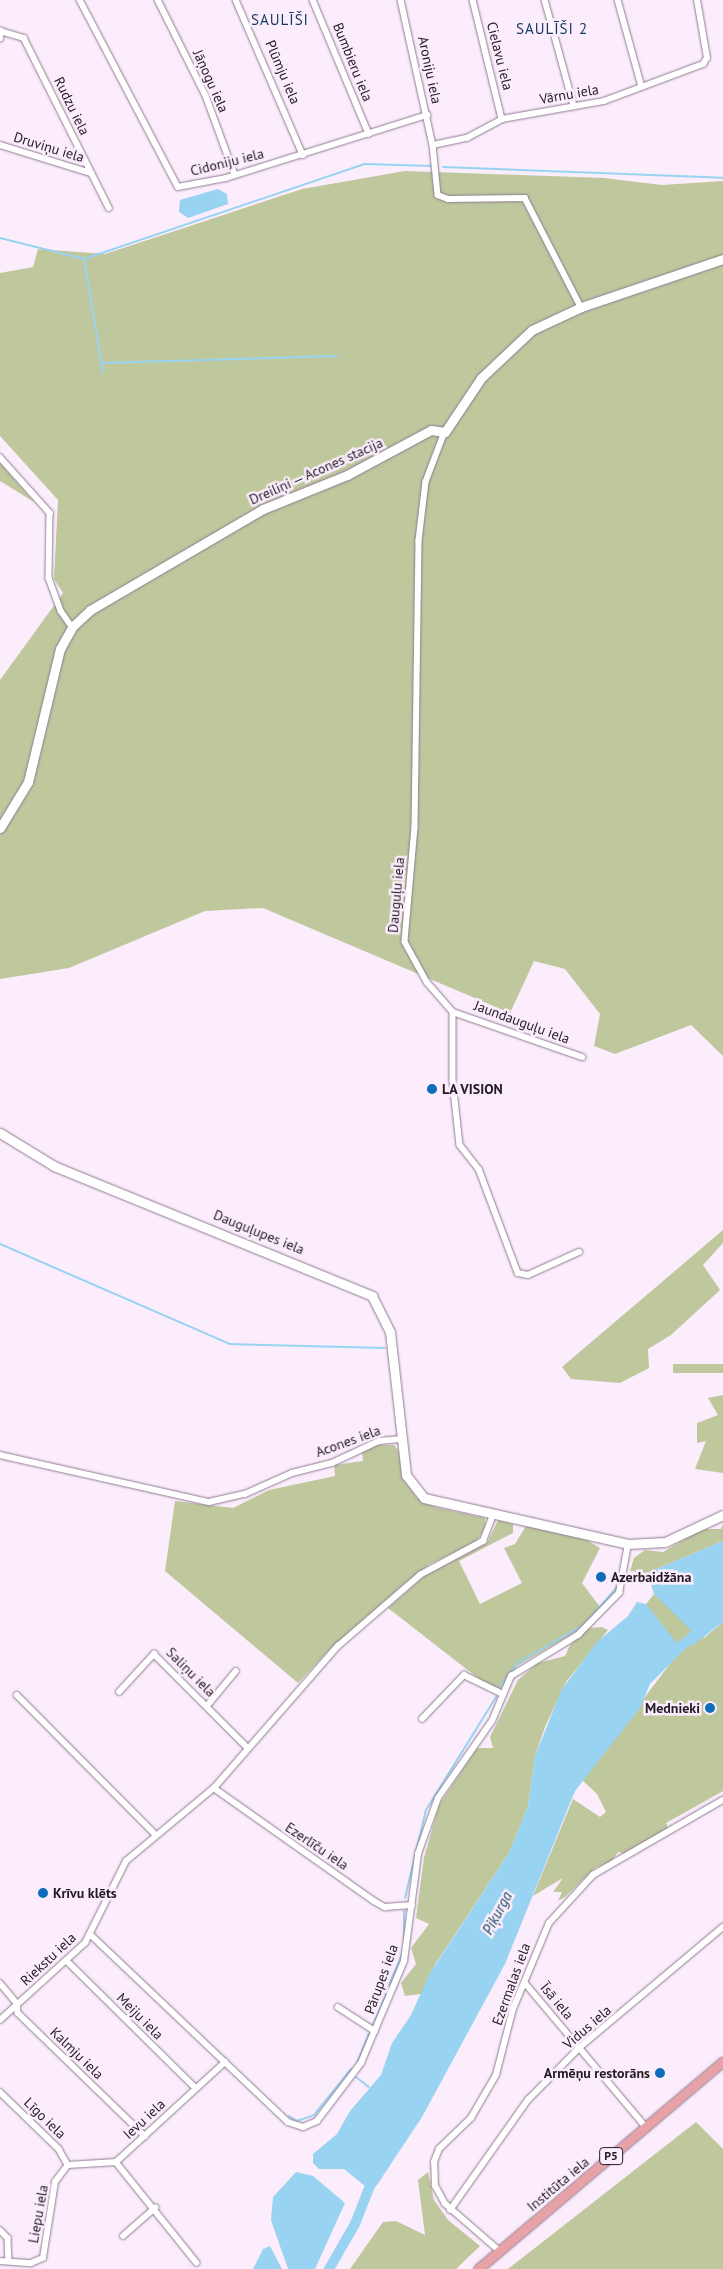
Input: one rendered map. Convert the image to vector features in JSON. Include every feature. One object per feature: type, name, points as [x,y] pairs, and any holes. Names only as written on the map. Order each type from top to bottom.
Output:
[{"type":"main road","name":"Institūta iela","points":[[478,2269],[723,2061]]},
{"type":"street","name":"Cidoniju iela","points":[[80,0],[175,186],[235,175],[427,115]]},
{"type":"street","name":"Jāņogu iela","points":[[158,0],[206,96],[235,175]]},
{"type":"street","name":"Plūmju iela","points":[[236,0],[303,154]]},
{"type":"street","name":"Bumbieru iela","points":[[312,0],[369,134]]},
{"type":"street","name":"Aroniju iela","points":[[401,0],[427,115],[442,198],[519,196],[531,205],[581,307]]},
{"type":"street","name":"Cielavu iela","points":[[473,0],[502,119]]},
{"type":"street","points":[[545,0],[574,106]]},
{"type":"street","points":[[618,0],[642,87]]},
{"type":"street","name":"Vārnu iela","points":[[433,146],[467,138],[502,119],[604,101],[703,64],[707,58],[698,0]]},
{"type":"street","points":[[0,31],[0,39]]},
{"type":"street","name":"Rudzu iela","points":[[0,31],[24,38],[109,208]]},
{"type":"street","name":"Druviņu iela","points":[[0,145],[91,173]]},
{"type":"street","points":[[445,432],[468,395],[493,365],[532,330],[581,307],[723,259]]},
{"type":"street","name":"Dreiliņi — Acones stacija","points":[[72,626],[121,590],[241,520],[295,493],[347,475],[431,430],[445,432]]},
{"type":"street","name":"Dauguļu iela","points":[[445,432],[426,482],[419,541],[414,795],[405,942],[427,982],[453,1012]]},
{"type":"street","points":[[0,457],[50,513],[49,578],[61,612],[72,626],[52,674],[28,782],[0,828]]},
{"type":"street","points":[[453,1012],[458,1132],[464,1154],[479,1169],[518,1273],[528,1275],[579,1252]]},
{"type":"street","name":"Jaundauguļu iela","points":[[453,1012],[582,1057]]},
{"type":"street","name":"Dauguļupes iela","points":[[0,1134],[54,1166],[372,1296],[390,1332],[400,1439]]},
{"type":"street","name":"Acones iela","points":[[0,1455],[209,1502],[245,1494],[292,1473],[332,1463],[379,1441],[400,1439],[406,1475],[424,1498],[493,1515],[628,1544],[665,1542],[723,1515]]},
{"type":"street","name":"Riekstu iela","points":[[0,2020],[17,2003],[67,1961],[90,1934],[119,1869],[154,1833],[214,1788],[247,1747],[338,1646],[420,1575],[483,1541],[493,1515]]},
{"type":"street","name":"Pārupes iela","points":[[90,1934],[288,2122],[303,2127],[317,2121],[358,2069],[404,1961],[418,1854],[430,1815],[492,1721],[503,1694],[521,1666],[578,1635],[619,1593],[628,1544]]},
{"type":"street","name":"Saliņu iela","points":[[119,1692],[154,1654],[247,1747]]},
{"type":"street","points":[[207,1706],[236,1671]]},
{"type":"street","points":[[422,1719],[464,1675],[503,1694]]},
{"type":"street","points":[[16,1695],[154,1833]]},
{"type":"street","name":"Ezerlīču iela","points":[[214,1788],[374,1901],[385,1907],[412,1905]]},
{"type":"street","name":"Ezermalas iela","points":[[499,2252],[450,2210],[435,2186],[434,2162],[439,2149],[472,2118],[486,2095],[549,1923],[572,1893],[593,1875],[723,1800]]},
{"type":"street","name":"Vidus iela","points":[[450,2210],[511,2121],[580,2048],[723,1928]]},
{"type":"street","name":"Meiju iela","points":[[67,1961],[196,2088]]},
{"type":"street","name":"Kalmju iela","points":[[0,1982],[17,2003],[18,2014],[145,2136]]},
{"type":"street","name":"Īsā iela","points":[[526,1984],[646,2126]]},
{"type":"street","points":[[338,2007],[375,2031]]},
{"type":"street","name":"Ievu iela","points":[[116,2162],[225,2062]]},
{"type":"street","name":"Līgo iela","points":[[0,2092],[59,2149],[68,2165]]},
{"type":"street","points":[[68,2165],[116,2162],[155,2208],[197,2263]]},
{"type":"street","name":"Liepu iela","points":[[0,2261],[43,2258],[55,2182],[68,2165]]},
{"type":"street","points":[[123,2236],[155,2208]]},
{"type":"street","points":[[0,2230],[8,2238],[9,2261]]},
{"type":"green space","points":[[405,171],[604,178],[662,185],[723,181],[723,1056],[691,1025],[615,1054],[594,1046],[600,1014],[565,969],[534,961],[510,1013],[263,908],[205,911],[69,968],[0,979],[0,680],[63,593],[54,579],[58,500],[0,436],[0,273],[33,267],[38,249],[105,254],[302,189]]},
{"type":"green space","points":[[0,463],[34,502],[0,481]]},
{"type":"green space","points":[[723,1230],[723,1243],[703,1265],[720,1290],[671,1335],[648,1349],[649,1368],[620,1383],[571,1379],[562,1367]]},
{"type":"green space","points":[[673,1364],[723,1364],[723,1373],[673,1373]]},
{"type":"green space","points":[[723,1395],[723,1473],[695,1469],[706,1441],[697,1443],[697,1423],[718,1415],[708,1398]]},
{"type":"green space","points":[[377,1445],[394,1445],[398,1450],[404,1480],[417,1498],[435,1507],[485,1518],[486,1529],[474,1543],[430,1564],[410,1579],[331,1648],[298,1683],[165,1571],[175,1501],[233,1508],[269,1490],[335,1476],[334,1465],[363,1461],[362,1452]]},
{"type":"green space","points":[[498,1520],[513,1524],[513,1533],[459,1561],[480,1604],[522,1583],[504,1548],[515,1544],[526,1526],[585,1539],[600,1548],[582,1583],[600,1607],[577,1631],[517,1666],[500,1689],[487,1685],[388,1608],[427,1574],[487,1543]]},
{"type":"green space","points":[[723,1524],[723,1541],[647,1573],[630,1571],[634,1558],[645,1550],[663,1552],[702,1529],[721,1529]]},
{"type":"green space","points":[[654,1594],[704,1638],[723,1622],[723,1791],[666,1823],[669,1831],[626,1854],[618,1852],[612,1861],[595,1868],[565,1897],[558,1901],[562,1892],[553,1892],[563,1878],[533,1896],[573,1799],[600,1817],[606,1812],[597,1794],[582,1780],[682,1648],[658,1626],[646,1604]]},
{"type":"green space","points":[[602,1627],[608,1630],[566,1682],[545,1727],[535,1756],[528,1806],[509,1853],[436,1963],[421,1994],[405,1996],[401,1983],[416,1964],[411,1948],[429,1924],[416,1918],[424,1858],[439,1805],[477,1748],[493,1748],[490,1737],[518,1680],[538,1663],[565,1656],[570,1645],[590,1628]]},
{"type":"green space","points":[[696,2122],[723,2149],[723,2269],[508,2269]]},
{"type":"green space","points":[[428,2172],[434,2200],[448,2220],[480,2246],[456,2269],[350,2269],[383,2222],[396,2221],[425,2235],[418,2180]]},
{"type":"water","points":[[218,189],[227,194],[228,204],[188,218],[179,212],[180,200]]},
{"type":"water","points":[[723,1541],[723,1622],[692,1646],[687,1641],[695,1634],[654,1594],[647,1573]]},
{"type":"water","points":[[637,1602],[646,1604],[683,1651],[650,1684],[640,1708],[575,1791],[505,1964],[422,2117],[377,2185],[371,2191],[344,2169],[319,2169],[313,2163],[313,2154],[337,2134],[350,2111],[381,2075],[392,2043],[411,2015],[430,1973],[509,1853],[528,1806],[535,1756],[562,1689],[597,1642],[628,1616]]},
{"type":"water","points":[[296,2172],[313,2176],[345,2203],[315,2269],[288,2269],[271,2220],[273,2197]]},
{"type":"water","points":[[270,2246],[282,2269],[253,2269],[263,2249]]},
{"type":"waterway","points":[[0,238],[84,259],[365,164],[432,166]]},
{"type":"waterway","points":[[443,167],[723,178]]},
{"type":"waterway","points":[[84,259],[103,372]]},
{"type":"waterway","points":[[101,363],[337,356]]},
{"type":"waterway","points":[[0,1244],[230,1344],[385,1348]]},
{"type":"waterway","points":[[500,1686],[519,1662],[585,1624],[618,1586]]},
{"type":"waterway","name":"Piķurga","points":[[670,1655],[697,1633]]},
{"type":"waterway","points":[[405,1898],[426,1810],[496,1697]]},
{"type":"waterway","points":[[404,1911],[404,1940]]},
{"type":"waterway","points":[[389,1985],[403,1952]]},
{"type":"waterway","points":[[373,2025],[386,1994]]},
{"type":"waterway","points":[[357,2063],[369,2034]]},
{"type":"waterway","points":[[289,2116],[297,2121],[314,2115],[351,2069]]},
{"type":"waterway","points":[[356,2077],[369,2087]]},
{"type":"waterway","name":"Piķurga","points":[[329,2269],[355,2224],[373,2178]]},
{"type":"place","name":"LA VISION","points":[[432,1089]]},
{"type":"place","name":"Azerbaidžāna","points":[[601,1577]]},
{"type":"place","name":"Mednieki","points":[[710,1708]]},
{"type":"place","name":"Krīvu klēts","points":[[43,1893]]},
{"type":"place","name":"Armēņu restorāns","points":[[660,2073]]},
{"type":"district","name":"SAULĪŠI","points":[[280,20]]},
{"type":"district","name":"SAULĪŠI 2","points":[[552,29]]}]
